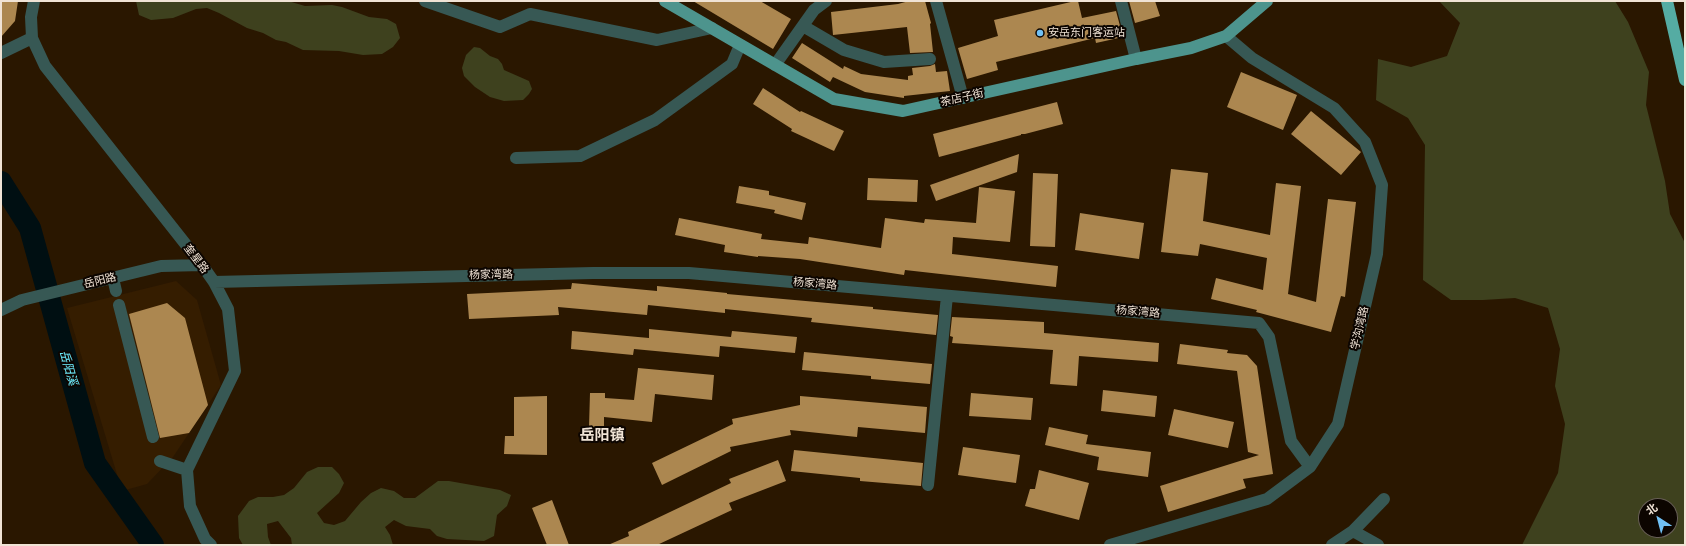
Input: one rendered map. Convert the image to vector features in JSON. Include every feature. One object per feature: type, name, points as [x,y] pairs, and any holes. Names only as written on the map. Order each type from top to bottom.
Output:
[{"type":"highway","points":[[1667,1],[1685,80]]},
{"type":"main road","name":"茶店子街","points":[[665,1],[834,99],[903,111],[1191,48],[1226,36],[1267,1]]},
{"type":"street","name":"奎星路","points":[[34,1],[31,17],[32,38],[45,66],[202,265],[214,282],[228,309],[235,371],[187,470]]},
{"type":"street","points":[[425,1],[500,27],[530,14],[657,40],[712,28]]},
{"type":"street","points":[[775,65],[814,10],[826,1]]},
{"type":"street","points":[[936,1],[963,98]]},
{"type":"street","points":[[1121,1],[1136,59]]},
{"type":"street","points":[[803,26],[844,50],[884,62],[930,59]]},
{"type":"street","name":"学沟湾路","points":[[1110,545],[1267,499],[1310,467],[1338,424],[1377,254],[1382,185],[1365,142],[1334,108],[1252,58],[1226,36]]},
{"type":"street","points":[[1,53],[32,38]]},
{"type":"street","points":[[516,158],[580,156],[655,120],[732,64],[740,45]]},
{"type":"street","name":"岳阳路","points":[[1,310],[22,300],[161,266],[202,265]]},
{"type":"street","name":"杨家湾路","points":[[214,282],[593,273],[689,273],[1259,323],[1269,337],[1291,441],[1310,467]]},
{"type":"street","points":[[113,278],[116,291]]},
{"type":"street","points":[[928,485],[947,296]]},
{"type":"street","points":[[119,305],[152,437]]},
{"type":"street","points":[[160,460],[187,470],[190,506],[205,539],[211,545]]},
{"type":"street","points":[[1332,545],[1353,531],[1384,499]]},
{"type":"street","points":[[1353,531],[1378,545]]},
{"type":"shaded area","points":[[176,281],[197,300],[221,385],[173,457],[147,484],[122,491],[67,308]]},
{"type":"green space","points":[[136,1],[288,1],[305,6],[332,5],[369,17],[387,19],[396,24],[400,38],[393,47],[382,54],[363,55],[339,51],[303,50],[286,42],[276,40],[263,33],[247,28],[207,8],[196,9],[173,18],[151,20],[139,15]]},
{"type":"green space","points":[[1439,1],[1615,1],[1628,22],[1649,72],[1646,105],[1665,181],[1670,214],[1685,243],[1685,545],[1522,545],[1558,473],[1565,424],[1555,386],[1560,349],[1548,308],[1515,298],[1451,300],[1423,280],[1425,145],[1408,118],[1376,100],[1378,59],[1411,67],[1447,56],[1460,23]]},
{"type":"green space","points":[[474,47],[480,48],[490,56],[498,59],[504,70],[529,81],[532,89],[529,94],[523,100],[504,101],[490,97],[475,87],[464,76],[462,68],[466,55]]},
{"type":"green space","points":[[318,467],[332,467],[339,474],[344,483],[339,493],[317,513],[324,523],[334,525],[345,521],[361,502],[371,493],[381,488],[394,491],[404,498],[415,498],[438,481],[449,481],[500,490],[511,495],[507,506],[497,515],[494,536],[484,541],[447,539],[437,536],[430,529],[406,526],[394,520],[385,527],[390,535],[393,545],[292,545],[291,538],[278,521],[267,524],[268,537],[271,545],[243,545],[239,538],[238,516],[249,501],[258,497],[284,495],[294,488],[307,472]]},
{"type":"building","points":[[1,1],[18,1],[15,21],[1,37]]},
{"type":"building","points":[[693,1],[760,1],[791,19],[773,49]]},
{"type":"building","points":[[909,1],[925,1],[931,23],[933,52],[910,53],[907,27],[833,35],[831,12],[898,4]]},
{"type":"building","points":[[1078,1],[1082,18],[1116,11],[1123,37],[1096,43],[1095,38],[996,62],[998,70],[967,79],[958,48],[998,36],[994,20]]},
{"type":"building","points":[[1129,1],[1155,1],[1160,16],[1135,23]]},
{"type":"building","points":[[802,43],[843,69],[844,66],[861,74],[908,80],[908,76],[913,75],[912,68],[935,64],[936,72],[947,71],[950,91],[904,96],[904,98],[865,92],[833,77],[830,82],[792,58]]},
{"type":"building","points":[[1241,72],[1297,95],[1283,130],[1227,107]]},
{"type":"building","points":[[763,88],[800,112],[801,111],[844,131],[834,151],[791,131],[792,129],[753,104]]},
{"type":"building","points":[[1057,102],[1063,124],[939,157],[933,134]]},
{"type":"building","points":[[1311,111],[1361,152],[1341,175],[1291,134]]},
{"type":"building","points":[[1019,154],[1017,172],[936,201],[930,185]]},
{"type":"building","points":[[1171,169],[1208,173],[1203,221],[1270,235],[1276,183],[1301,186],[1288,294],[1316,302],[1328,199],[1356,202],[1345,297],[1341,296],[1331,332],[1256,312],[1257,310],[1211,299],[1216,278],[1263,290],[1267,258],[1200,244],[1198,256],[1161,252]]},
{"type":"building","points":[[1033,173],[1058,174],[1055,247],[1030,246]]},
{"type":"building","points":[[868,178],[918,180],[917,202],[867,200]]},
{"type":"building","points":[[739,186],[769,191],[769,195],[806,203],[802,220],[774,213],[775,210],[736,203]]},
{"type":"building","points":[[979,187],[1015,191],[1010,242],[953,237],[952,254],[1058,266],[1056,287],[905,270],[904,275],[800,259],[758,257],[724,252],[725,245],[675,235],[679,218],[762,234],[761,239],[808,244],[809,237],[881,248],[885,218],[924,223],[925,219],[976,223]]},
{"type":"building","points":[[1080,213],[1144,223],[1139,259],[1075,250]]},
{"type":"building","points":[[572,283],[657,291],[657,286],[873,307],[873,309],[938,315],[936,335],[811,322],[812,318],[725,309],[725,313],[648,305],[647,315],[558,307],[559,315],[469,319],[467,294],[571,289]]},
{"type":"building","points":[[167,303],[185,318],[208,405],[189,433],[160,438],[129,314]]},
{"type":"building","points":[[952,317],[1044,322],[1044,333],[1159,343],[1158,362],[1079,356],[1077,386],[1050,384],[1053,350],[952,343],[953,337],[950,336]]},
{"type":"building","points":[[649,329],[731,337],[732,331],[797,337],[795,353],[720,346],[719,357],[634,349],[633,355],[571,349],[572,331],[649,338]]},
{"type":"building","points":[[1180,344],[1228,350],[1227,353],[1247,355],[1257,366],[1273,474],[1243,479],[1246,488],[1168,512],[1160,486],[1259,455],[1248,452],[1237,371],[1177,364]]},
{"type":"building","points":[[804,352],[932,364],[930,384],[871,379],[871,376],[802,370]]},
{"type":"building","points":[[638,368],[714,375],[712,400],[655,394],[652,422],[604,417],[604,428],[589,427],[590,393],[605,393],[605,398],[634,400]]},
{"type":"building","points":[[1103,390],[1157,396],[1155,417],[1101,411]]},
{"type":"building","points":[[971,393],[1033,398],[1031,420],[969,416]]},
{"type":"building","points":[[547,396],[547,455],[504,454],[505,436],[514,436],[514,397]]},
{"type":"building","points":[[800,396],[927,407],[925,433],[858,427],[857,437],[790,430],[791,435],[730,447],[731,451],[662,485],[652,463],[733,424],[732,419],[800,405]]},
{"type":"building","points":[[1174,409],[1234,422],[1228,448],[1168,435]]},
{"type":"building","points":[[1049,427],[1088,435],[1086,444],[1151,452],[1148,477],[1097,470],[1099,457],[1045,445]]},
{"type":"building","points":[[963,447],[1020,455],[1016,483],[958,475]]},
{"type":"building","points":[[794,450],[923,463],[921,486],[860,481],[860,478],[791,471]]},
{"type":"building","points":[[778,460],[786,481],[729,503],[732,510],[657,545],[608,545],[629,536],[628,532],[731,483],[729,479]]},
{"type":"building","points":[[1039,470],[1089,483],[1079,520],[1025,506],[1030,489],[1035,489]]},
{"type":"building","points":[[552,500],[569,545],[547,545],[532,508]]},
{"type":"waterway","name":"岳阳溪","points":[[1,182],[30,228],[95,463],[153,545]]},
{"type":"place","name":"安岳东门客运站","points":[[1040,33]]},
{"type":"district","name":"岳阳镇","points":[[602,436]]}]
